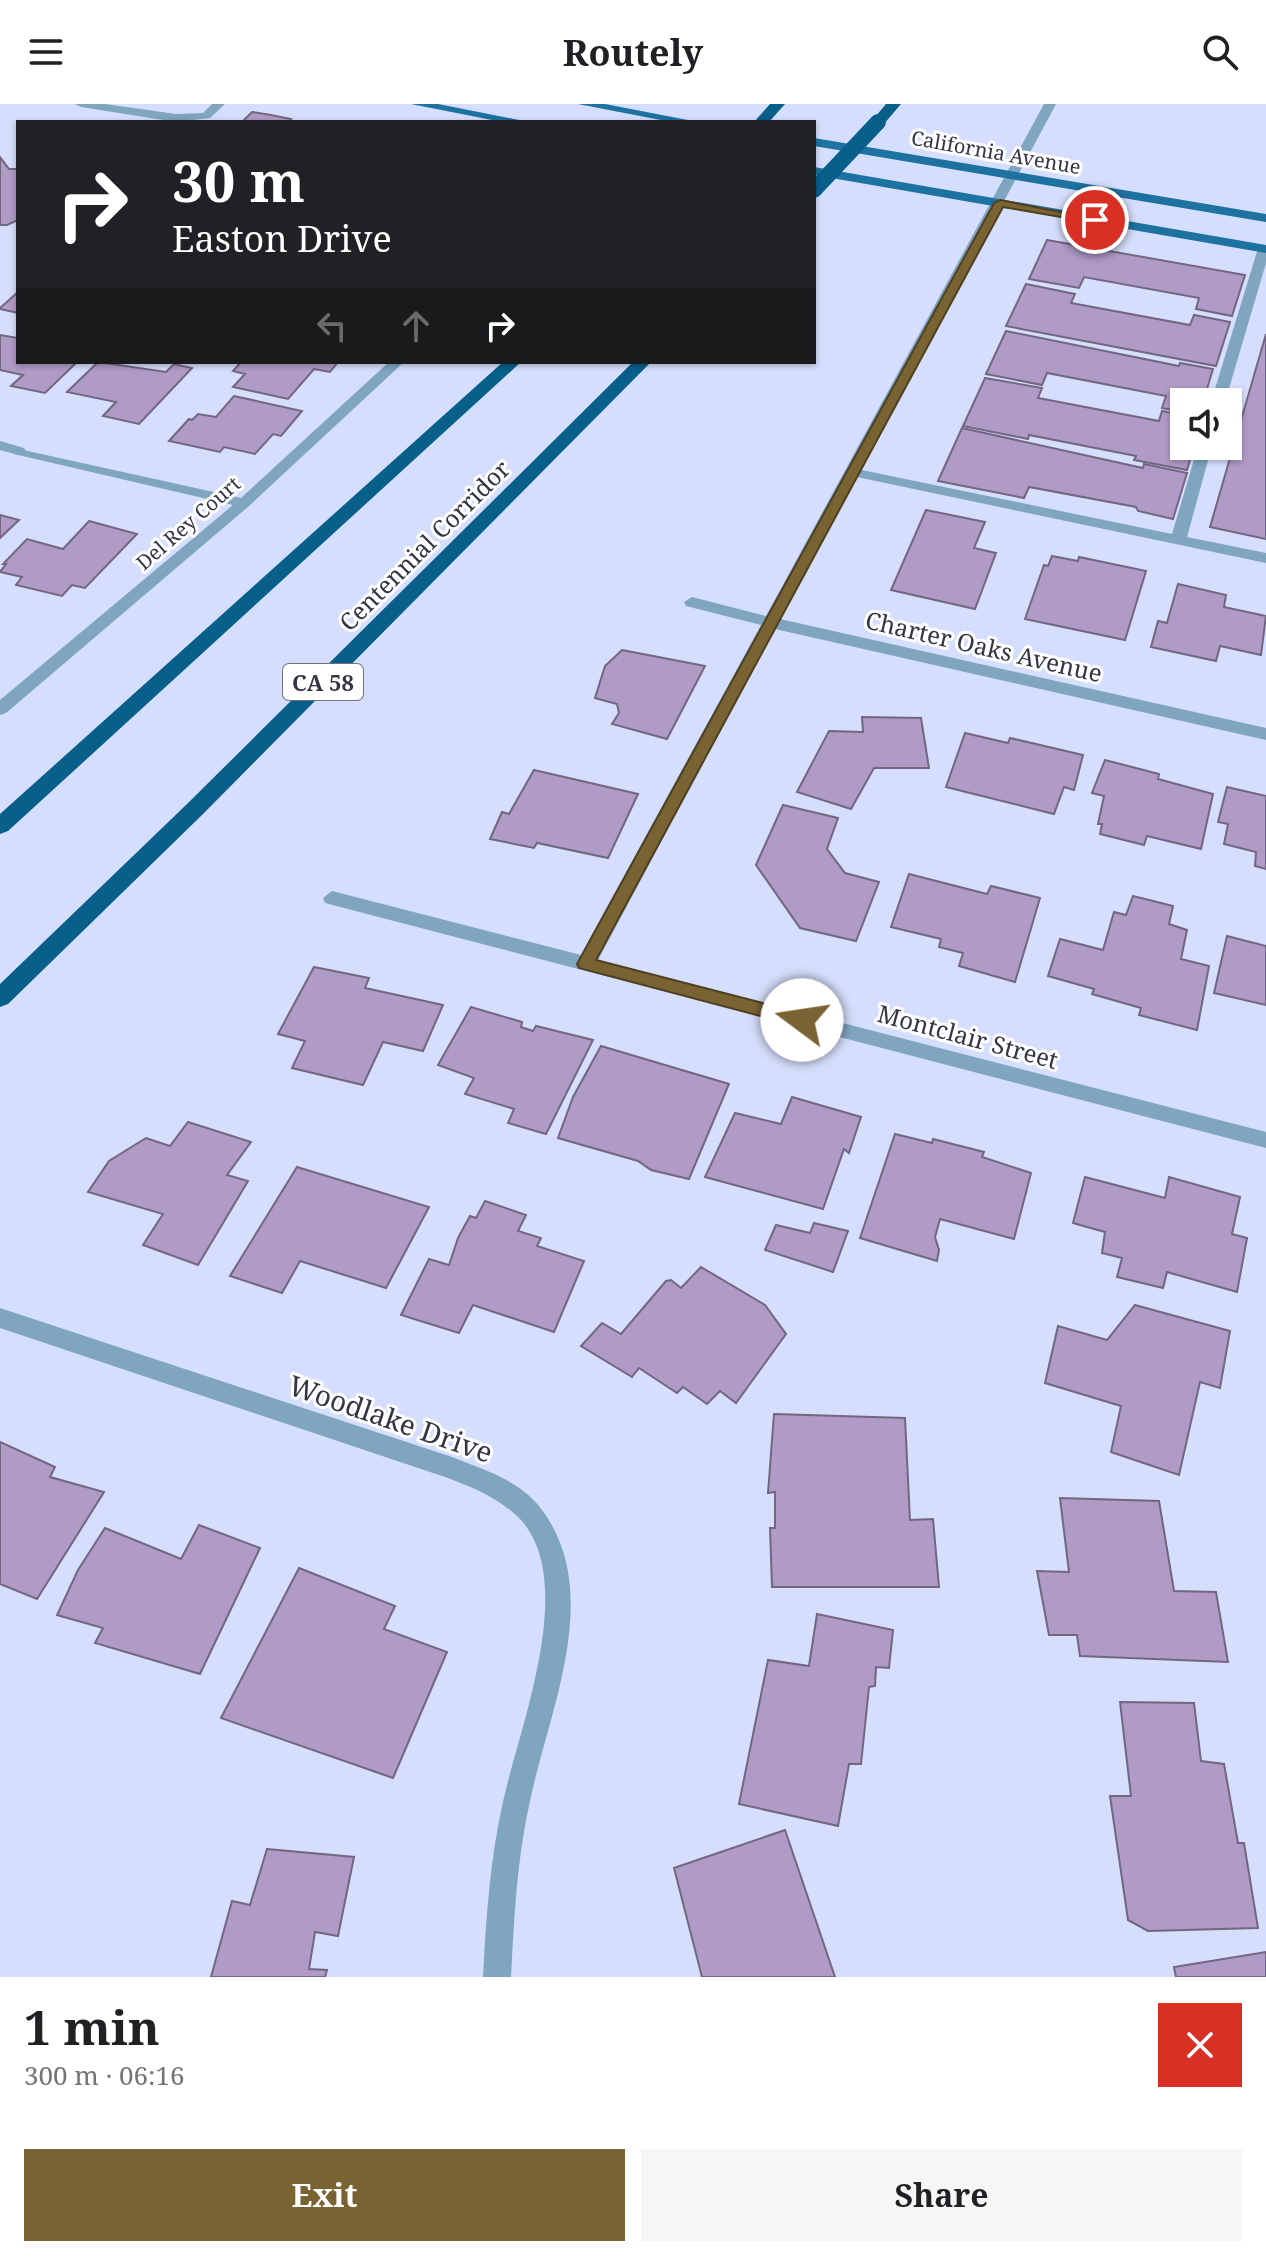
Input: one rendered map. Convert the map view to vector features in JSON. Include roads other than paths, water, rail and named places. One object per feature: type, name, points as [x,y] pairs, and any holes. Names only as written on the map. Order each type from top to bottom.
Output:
[{"type":"highway","points":[[763,120],[778,104]]},
{"type":"highway","points":[[816,188],[894,104]]},
{"type":"highway","points":[[0,826],[511,364]]},
{"type":"highway","name":"Centennial Corridor","points":[[0,998],[194,810],[641,364]]},
{"type":"main road","points":[[417,104],[511,120]]},
{"type":"main road","points":[[584,104],[680,120]]},
{"type":"main road","name":"California Avenue","points":[[816,142],[1266,218]]},
{"type":"main road","points":[[816,171],[1265,248]]},
{"type":"street","points":[[81,104],[176,118],[206,116],[219,104]]},
{"type":"street","points":[[586,964],[769,622],[1000,203],[1050,104]]},
{"type":"street","points":[[1222,388],[1265,248]]},
{"type":"street","points":[[1250,294],[1266,297]]},
{"type":"street","name":"Del Rey Court","points":[[0,709],[244,503],[395,364]]},
{"type":"street","points":[[0,445],[244,503]]},
{"type":"street","points":[[1178,540],[1201,460]]},
{"type":"street","points":[[852,472],[1266,558]]},
{"type":"street","name":"Charter Oaks Avenue","points":[[692,602],[1266,734]]},
{"type":"street","name":"Montclair Street","points":[[332,898],[1266,1140]]},
{"type":"street","name":"Woodlake Drive","points":[[0,1318],[449,1467],[495,1486],[522,1506],[545,1536],[559,1573],[559,1620],[548,1678],[516,1800],[502,1882],[497,1977]]}]
